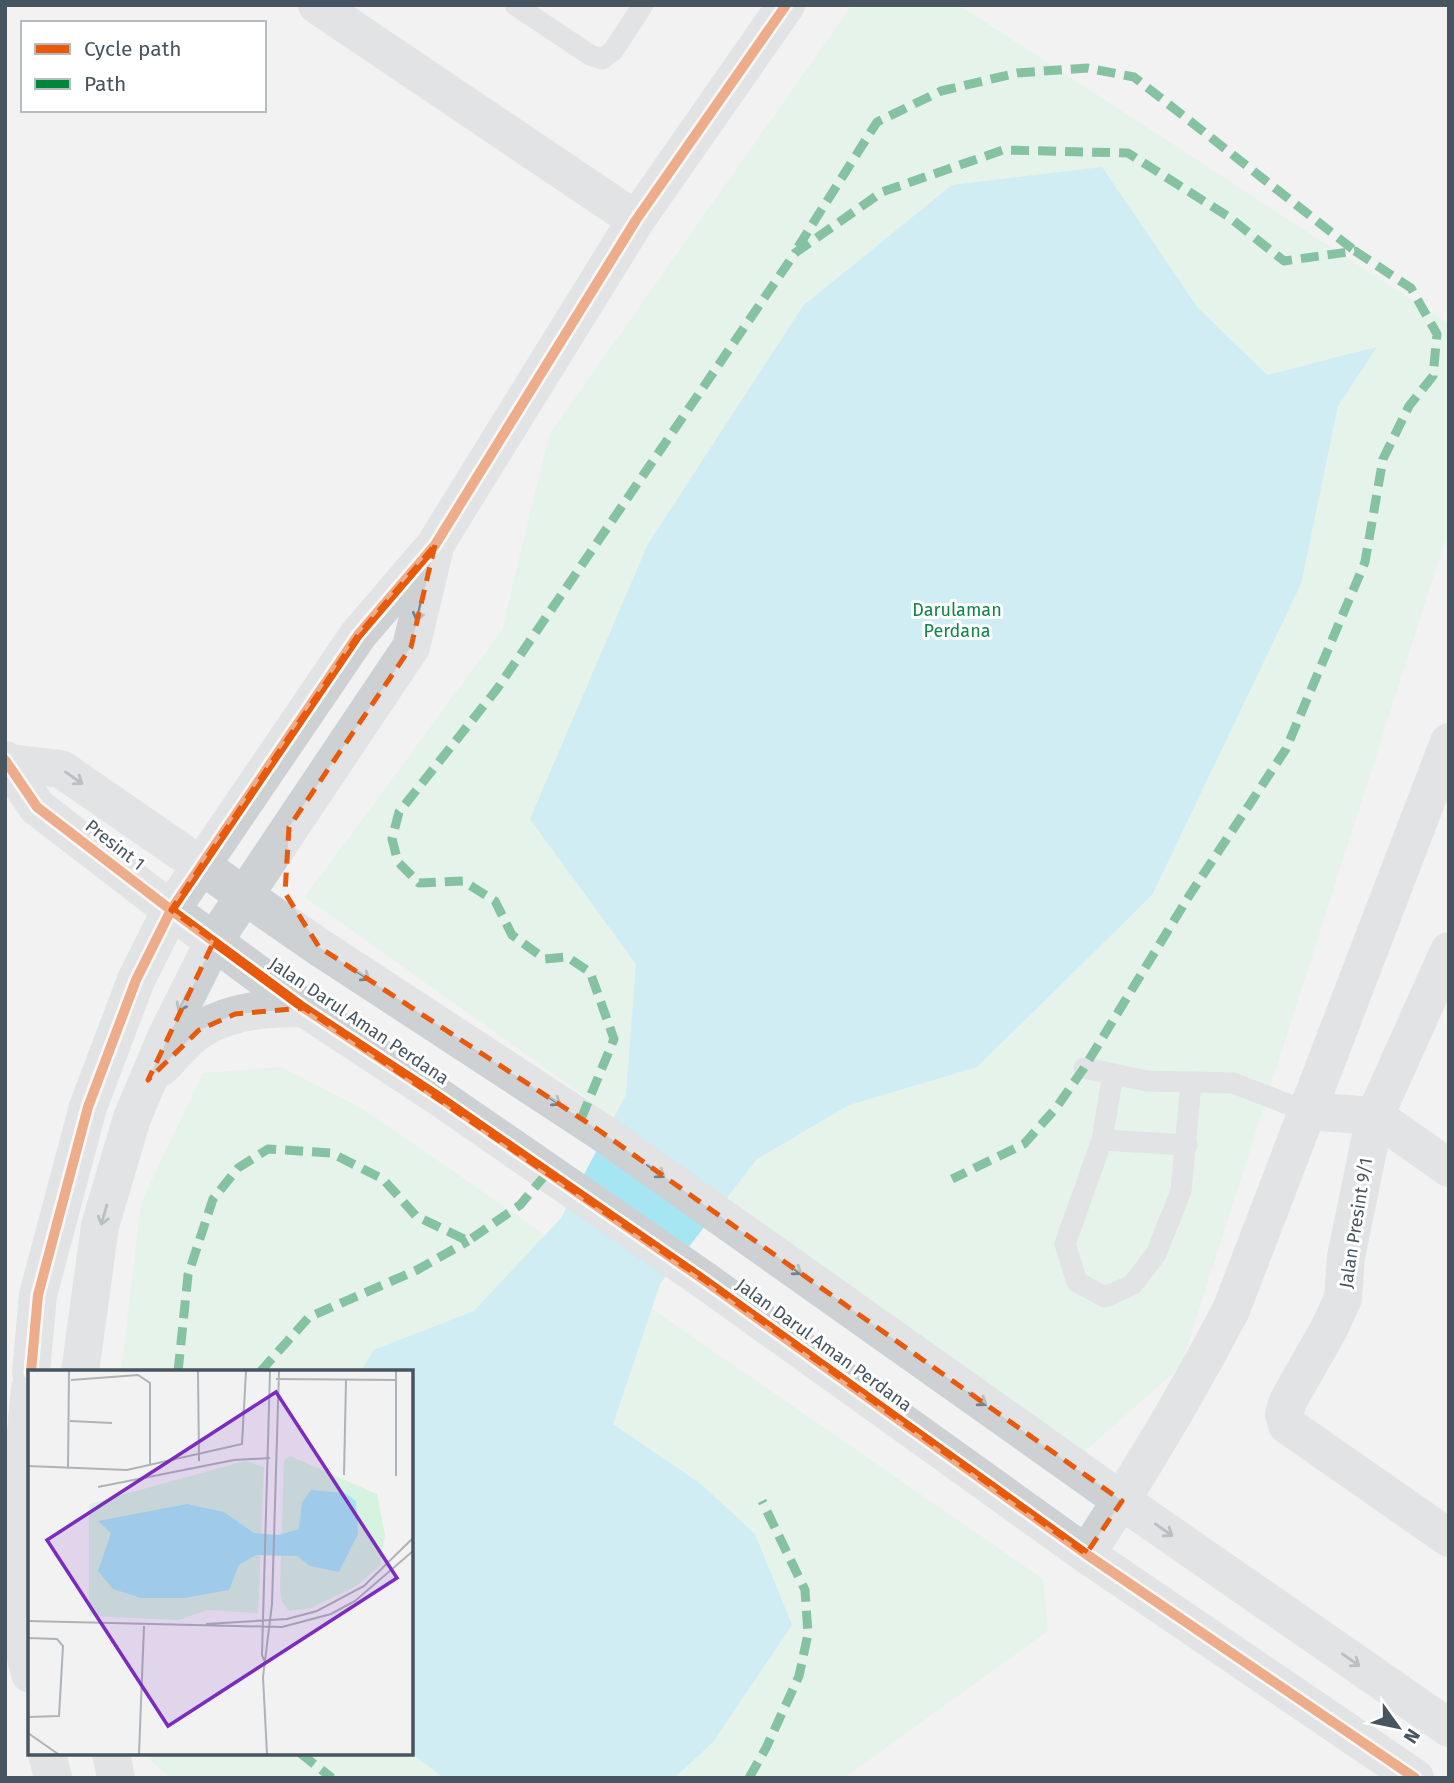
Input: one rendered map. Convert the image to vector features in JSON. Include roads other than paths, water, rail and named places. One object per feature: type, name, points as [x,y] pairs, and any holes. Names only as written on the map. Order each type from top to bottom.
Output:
[{"type":"street","points":[[317,5],[636,220]]},
{"type":"street","points":[[31,1370],[38,1295],[88,1107],[136,980],[171,911],[358,635],[435,545],[636,220],[786,5]]},
{"type":"street","points":[[80,1370],[100,1226],[132,1118],[167,1035],[214,941],[411,647],[435,545]]},
{"type":"street","points":[[1086,1554],[1122,1501],[1187,1394],[1231,1310],[1449,742]]},
{"type":"street","name":"Presint 1","points":[[7,762],[61,768],[244,894]]},
{"type":"street","name":"Presint 1","points":[[7,762],[37,807],[214,941]]},
{"type":"street","points":[[289,827],[283,870],[285,892],[295,914],[319,947]]},
{"type":"street","points":[[244,894],[319,947],[600,1131],[1122,1501],[1449,1728]]},
{"type":"street","name":"Jalan Darul Aman Perdana","points":[[214,941],[304,1008],[704,1280],[1086,1554],[1415,1778]]},
{"type":"street","name":"Jalan Presint 9/1","points":[[1449,951],[1375,1116],[1346,1257],[1343,1298],[1331,1326],[1288,1401],[1284,1413],[1287,1424],[1449,1538]]},
{"type":"street","name":"Jalan Darul Aman Perdana","points":[[148,1080],[200,1030],[235,1014],[270,1008],[304,1008]]},
{"type":"street","points":[[396,1069],[428,1018]]},
{"type":"street","points":[[1306,1111],[1375,1116],[1449,1168]]},
{"type":"street","points":[[28,1410],[22,1476],[28,1666]]},
{"type":"street","points":[[47,1755],[53,1778]]},
{"type":"street","points":[[111,1755],[116,1778]]},
{"type":"lane","points":[[515,5],[590,55],[602,59],[612,51],[643,5]]},
{"type":"lane","points":[[1084,1068],[1147,1081],[1233,1083],[1306,1111]]},
{"type":"lane","points":[[1113,1074],[1102,1140],[1065,1244],[1077,1282],[1105,1297],[1132,1285],[1156,1255],[1181,1191],[1191,1083]]},
{"type":"lane","points":[[1102,1140],[1187,1145]]},
{"type":"water","points":[[1102,167],[1198,308],[1267,375],[1377,347],[1338,406],[1301,584],[1152,895],[977,1067],[849,1105],[757,1159],[660,1284],[613,1424],[702,1485],[755,1534],[792,1625],[713,1742],[674,1778],[444,1778],[413,1755],[413,1370],[361,1370],[374,1350],[474,1311],[561,1218],[626,1095],[636,964],[530,819],[648,544],[803,306],[952,185]]},
{"type":"park label","name":"Darulaman Perdana","points":[[957,620]]}]
